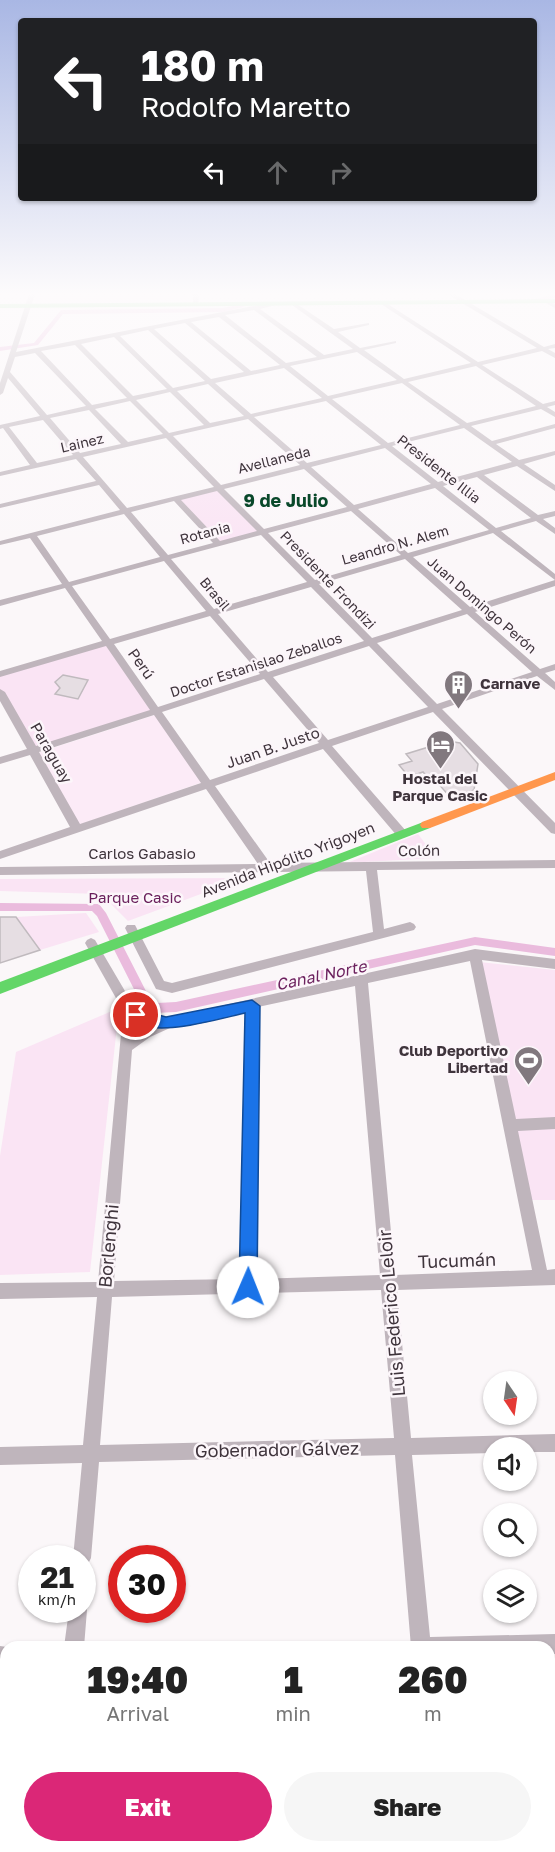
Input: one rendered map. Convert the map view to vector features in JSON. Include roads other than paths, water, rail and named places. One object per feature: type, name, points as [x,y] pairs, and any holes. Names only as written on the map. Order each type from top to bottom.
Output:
[{"type":"street","name":"Brasil","points":[[14,380],[399,831]]},
{"type":"street","points":[[65,380],[126,445]]},
{"type":"street","name":"Presidente Frondizi","points":[[114,380],[555,830]]},
{"type":"street","points":[[162,380],[209,426]]},
{"type":"street","points":[[36,466],[2,427],[217,380]]},
{"type":"street","name":"Presidente Illia","points":[[303,380],[555,578]]},
{"type":"street","points":[[502,380],[555,415]]},
{"type":"street","points":[[403,381],[555,489]]},
{"type":"street","name":"Lainez","points":[[0,474],[403,381]]},
{"type":"street","name":"Juan Domingo Perón","points":[[210,382],[555,687]]},
{"type":"street","name":"Avellaneda","points":[[0,543],[555,403]]},
{"type":"street","points":[[490,443],[555,426]]},
{"type":"street","name":"Rotania","points":[[0,603],[555,453]]},
{"type":"street","points":[[478,474],[555,531]]},
{"type":"street","points":[[0,506],[102,482]]},
{"type":"street","points":[[176,499],[218,544]]},
{"type":"street","name":"Leandro N. Alem","points":[[0,674],[555,513]]},
{"type":"street","name":"Perú","points":[[32,535],[267,868]]},
{"type":"street","name":"Doctor Estanislao Zeballos","points":[[0,761],[555,582]]},
{"type":"street","name":"Juan B. Justo","points":[[0,855],[555,666]]},
{"type":"street","name":"Paraguay","points":[[0,692],[31,751],[77,829]]},
{"type":"street","name":"Avenida Hipólito Yrigoyen","points":[[0,978],[99,945],[314,867],[399,831],[512,788],[555,767]]},
{"type":"street","name":"Avenida Hipólito Yrigoyen","points":[[512,788],[555,776]]},
{"type":"street","name":"Avenida Hipólito Yrigoyen","points":[[129,934],[284,868],[399,831]]},
{"type":"street","name":"Colón","points":[[284,868],[555,864]]},
{"type":"street","points":[[371,867],[379,936]]},
{"type":"street","name":"Carlos Gabasio","points":[[0,871],[284,868]]},
{"type":"street","points":[[129,934],[160,985],[172,988],[410,927]]},
{"type":"street","name":"Avenida Hipólito Yrigoyen","points":[[0,988],[99,945]]},
{"type":"street","name":"Borlenghi","points":[[83,1545],[127,1047],[126,1007],[99,945]]},
{"type":"street","points":[[127,1047],[145,1033],[166,1023],[252,1006],[475,954],[555,964]]},
{"type":"street","points":[[475,954],[509,1125],[548,1277]]},
{"type":"street","name":"Luis Federico Leloir","points":[[362,980],[420,1641]]},
{"type":"street","points":[[248,1287],[252,1006]]},
{"type":"street","points":[[126,1007],[146,1020],[166,1023]]},
{"type":"street","points":[[509,1125],[555,1123]]},
{"type":"street","name":"Tucumán","points":[[0,1291],[105,1291],[548,1277]]},
{"type":"street","name":"Gobernador Gálvez","points":[[0,1456],[555,1443]]},
{"type":"street","points":[[75,1641],[77,1623]]},
{"type":"waterway","name":"Canal Norte","points":[[0,907],[95,907],[101,913],[145,1000],[155,1008],[176,1007],[475,941],[555,952]]},
{"type":"place","name":"Carnave","points":[[459,710]]},
{"type":"place","name":"Hostal del Parque Casic","points":[[440,770]]},
{"type":"place","name":"Club Deportivo Libertad","points":[[529,1086]]},
{"type":"district","name":"9 de Julio","points":[[286,501]]},
{"type":"park label","name":"Parque Casic","points":[[135,898]]}]
